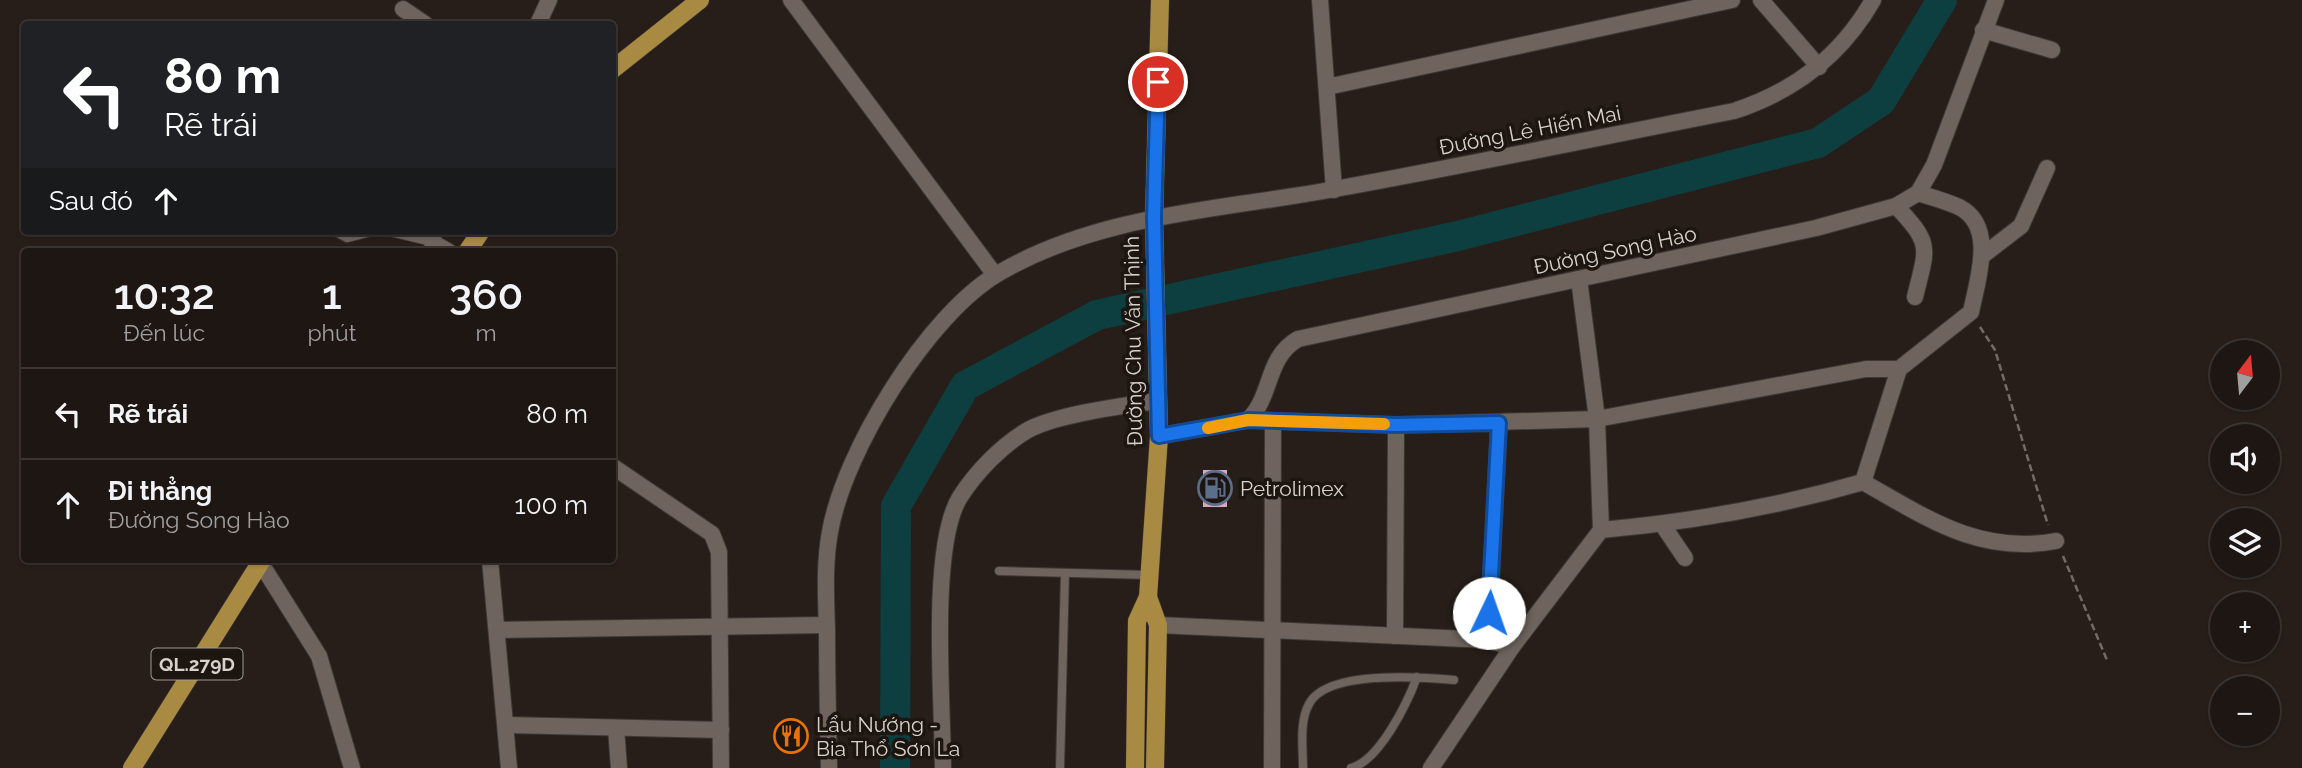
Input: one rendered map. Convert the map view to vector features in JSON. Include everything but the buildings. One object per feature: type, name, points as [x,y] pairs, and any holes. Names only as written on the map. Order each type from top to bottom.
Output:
[{"type":"main road","points":[[616,68],[700,0]]},
{"type":"main road","name":"Đường Chu Văn Thịnh","points":[[1135,768],[1137,621],[1148,597],[1159,436],[1154,227],[1160,0]]},
{"type":"main road","name":"QL.279D","points":[[132,768],[260,563]]},
{"type":"main road","name":"Đường Chu Văn Thịnh","points":[[1148,597],[1158,625],[1155,768]]},
{"type":"street","points":[[539,21],[548,0]]},
{"type":"street","points":[[791,0],[995,275]]},
{"type":"street","points":[[1320,0],[1334,190]]},
{"type":"street","points":[[1326,87],[1732,0]]},
{"type":"street","points":[[1761,0],[1819,67]]},
{"type":"street","name":"Đường Lê Hiến Mai","points":[[829,768],[825,572],[830,531],[839,497],[855,458],[890,393],[915,357],[959,306],[995,275],[1058,244],[1734,111],[1794,86],[1819,67],[1853,32],[1873,0]]},
{"type":"street","points":[[1863,482],[1899,369],[1971,312],[1982,256],[1980,232],[1969,214],[1960,207],[1918,193],[1934,165],[1996,0]]},
{"type":"street","points":[[402,9],[420,21]]},
{"type":"street","points":[[1983,30],[2052,50]]},
{"type":"street","points":[[1982,256],[2021,226],[2048,168]]},
{"type":"street","name":"Đường Song Hào","points":[[1248,420],[1264,398],[1268,377],[1278,356],[1298,339],[1816,228],[1896,206],[1918,193]]},
{"type":"street","points":[[1896,206],[1920,231],[1925,242],[1915,297]]},
{"type":"street","points":[[1431,768],[1512,647],[1601,530],[1597,419],[1579,279]]},
{"type":"street","points":[[1159,436],[1248,420],[1396,425],[1597,419],[1866,369],[1899,369]]},
{"type":"street","points":[[943,768],[941,568],[947,536],[959,499],[1004,447],[1031,429],[1120,405],[1158,401]]},
{"type":"street","points":[[1272,768],[1270,632],[1273,421]]},
{"type":"street","points":[[1488,640],[1499,423]]},
{"type":"street","points":[[1395,636],[1396,425]]},
{"type":"street","points":[[616,469],[712,534],[719,552],[721,768]]},
{"type":"street","points":[[1601,530],[1662,524],[1792,503],[1863,482],[1938,524],[1989,541],[2012,546],[2056,541]]},
{"type":"street","points":[[1662,524],[1685,558]]},
{"type":"street","points":[[262,563],[319,656],[352,768]]},
{"type":"street","points":[[490,563],[509,768]]},
{"type":"street","points":[[496,630],[827,625]]},
{"type":"street","points":[[1158,625],[1488,640],[1512,647]]},
{"type":"street","points":[[506,725],[721,730]]},
{"type":"street","points":[[616,728],[619,768]]},
{"type":"lane","points":[[341,235],[347,238],[359,235]]},
{"type":"lane","points":[[999,571],[1149,575]]},
{"type":"lane","points":[[1060,768],[1065,573]]},
{"type":"lane","points":[[1351,768],[1360,765],[1374,753],[1409,700],[1417,677]]},
{"type":"lane","points":[[1303,768],[1305,713],[1313,698],[1328,687],[1375,679],[1417,677],[1454,680]]},
{"type":"path","points":[[1971,312],[1995,350],[2051,534],[2082,596],[2107,660]]},
{"type":"waterway","points":[[895,768],[896,506],[965,386],[1097,315],[1458,236],[1818,143],[1881,101],[1942,0]]},
{"type":"slow traffic","points":[[1208,428],[1248,420],[1384,424]]},
{"type":"place","name":"Petrolimex","points":[[1215,488]]},
{"type":"place","name":"Lẩu Nướng - Bia Thổ Sơn La","points":[[791,736]]},
{"type":"route","points":[[1158,82],[1154,218],[1159,436],[1248,420],[1396,425],[1499,423],[1489,613]]}]
